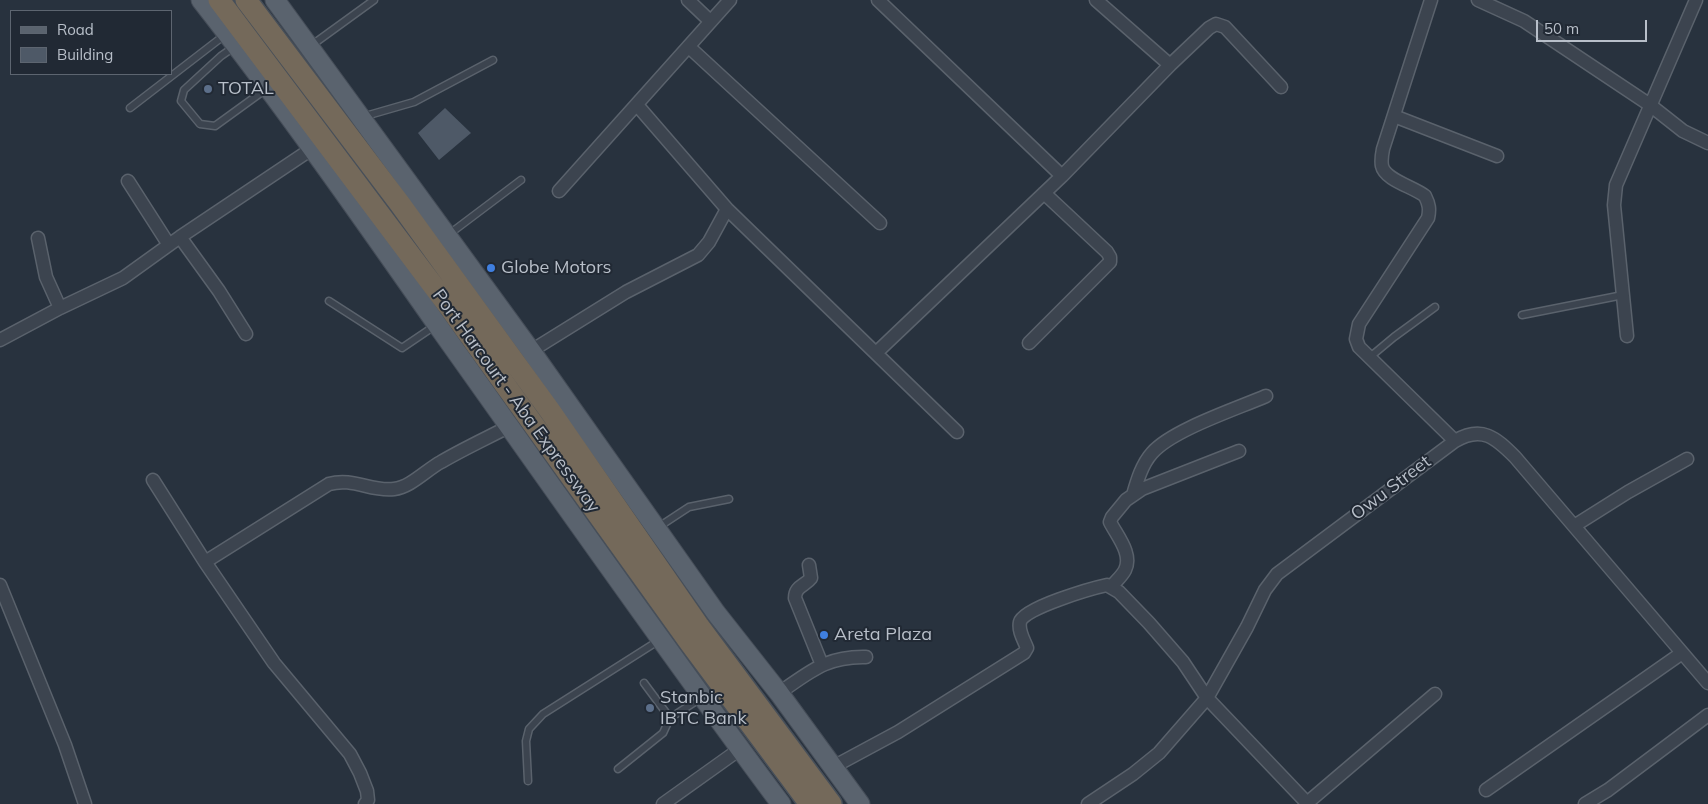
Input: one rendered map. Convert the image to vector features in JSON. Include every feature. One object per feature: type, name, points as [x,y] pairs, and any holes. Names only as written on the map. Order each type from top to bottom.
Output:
[{"type":"highway","name":"Port Harcourt - Aba Expressway","points":[[219,0],[444,301],[690,643],[750,708],[831,804]]},
{"type":"highway","name":"Port Harcourt - Aba Expressway","points":[[246,0],[411,220],[550,411],[698,625],[810,804]]},
{"type":"main road","points":[[201,0],[314,148],[660,640],[781,804]]},
{"type":"main road","points":[[274,0],[531,351],[716,612],[779,693],[860,804]]},
{"type":"street","points":[[688,0],[710,21]]},
{"type":"street","points":[[559,191],[730,0]]},
{"type":"street","points":[[878,0],[1062,176]]},
{"type":"street","points":[[1096,0],[1170,64]]},
{"type":"street","points":[[1432,0],[1383,149],[1382,166],[1391,177],[1425,196],[1430,209],[1428,218],[1359,324],[1356,339],[1359,347],[1454,441]]},
{"type":"street","points":[[1478,0],[1524,21],[1650,105],[1683,131],[1708,143]]},
{"type":"street","points":[[1627,336],[1614,205],[1616,185],[1696,1],[1708,8]]},
{"type":"street","points":[[876,352],[1062,176],[1170,64],[1209,28],[1216,24],[1225,27],[1281,87]]},
{"type":"street","points":[[689,47],[880,223]]},
{"type":"street","points":[[637,106],[727,209],[876,352],[956,432]]},
{"type":"street","points":[[1394,116],[1497,156]]},
{"type":"street","points":[[0,340],[122,278],[314,148]]},
{"type":"street","points":[[128,180],[169,245]]},
{"type":"street","points":[[1029,343],[1110,262],[1107,252],[1044,192]]},
{"type":"street","points":[[531,351],[626,292],[698,255],[709,242],[727,209]]},
{"type":"street","points":[[180,237],[246,334]]},
{"type":"street","points":[[38,238],[46,277],[60,308]]},
{"type":"street","points":[[1133,495],[1150,454],[1159,446],[1186,430],[1266,396]]},
{"type":"street","points":[[205,562],[329,484],[347,481],[384,490],[403,487],[439,463],[510,426]]},
{"type":"street","name":"Owu Street","points":[[1088,804],[1133,774],[1159,752],[1207,698],[1262,596],[1277,574],[1454,441],[1470,434],[1478,433],[1488,436],[1500,442],[1516,457],[1708,683]]},
{"type":"street","points":[[1112,586],[1125,570],[1127,559],[1126,552],[1110,522],[1126,500],[1142,489],[1239,451]]},
{"type":"street","points":[[1574,526],[1628,492],[1687,459]]},
{"type":"street","points":[[153,480],[205,562],[274,663],[350,754],[367,791],[368,800],[365,804]]},
{"type":"street","points":[[809,565],[812,578],[798,588],[795,598],[822,665]]},
{"type":"street","points":[[0,585],[65,745],[86,804]]},
{"type":"street","points":[[833,767],[898,732],[1024,653],[1027,648],[1020,630],[1022,617],[1076,593],[1108,585],[1112,586],[1149,624],[1183,662],[1207,698],[1307,804],[1436,694]]},
{"type":"street","points":[[1486,790],[1682,653]]},
{"type":"street","points":[[779,693],[822,665],[835,659],[866,657]]},
{"type":"street","points":[[1585,804],[1608,790],[1708,715]]},
{"type":"street","points":[[663,804],[740,749]]},
{"type":"lane","points":[[309,48],[374,0]]},
{"type":"lane","points":[[232,39],[221,56],[184,90],[181,101],[200,124],[215,126],[268,87]]},
{"type":"lane","points":[[130,108],[232,39]]},
{"type":"lane","points":[[361,117],[414,102],[493,60]]},
{"type":"lane","points":[[447,236],[521,180]]},
{"type":"lane","points":[[1522,315],[1623,295]]},
{"type":"lane","points":[[329,301],[402,348],[437,324]]},
{"type":"lane","points":[[1370,357],[1435,307]]},
{"type":"lane","points":[[656,528],[688,507],[729,499]]},
{"type":"lane","points":[[528,781],[526,741],[529,729],[543,714],[660,640]]},
{"type":"lane","points":[[644,683],[670,718]]},
{"type":"lane","points":[[618,769],[663,733],[670,718],[702,697]]},
{"type":"building","points":[[445,108],[471,133],[439,160],[418,133]]},
{"type":"place","name":"TOTAL","points":[[208,89]]},
{"type":"place","name":"Globe Motors","points":[[491,268]]},
{"type":"place","name":"Areta Plaza","points":[[824,635]]},
{"type":"place","name":"Stanbic IBTC Bank","points":[[650,708]]}]
